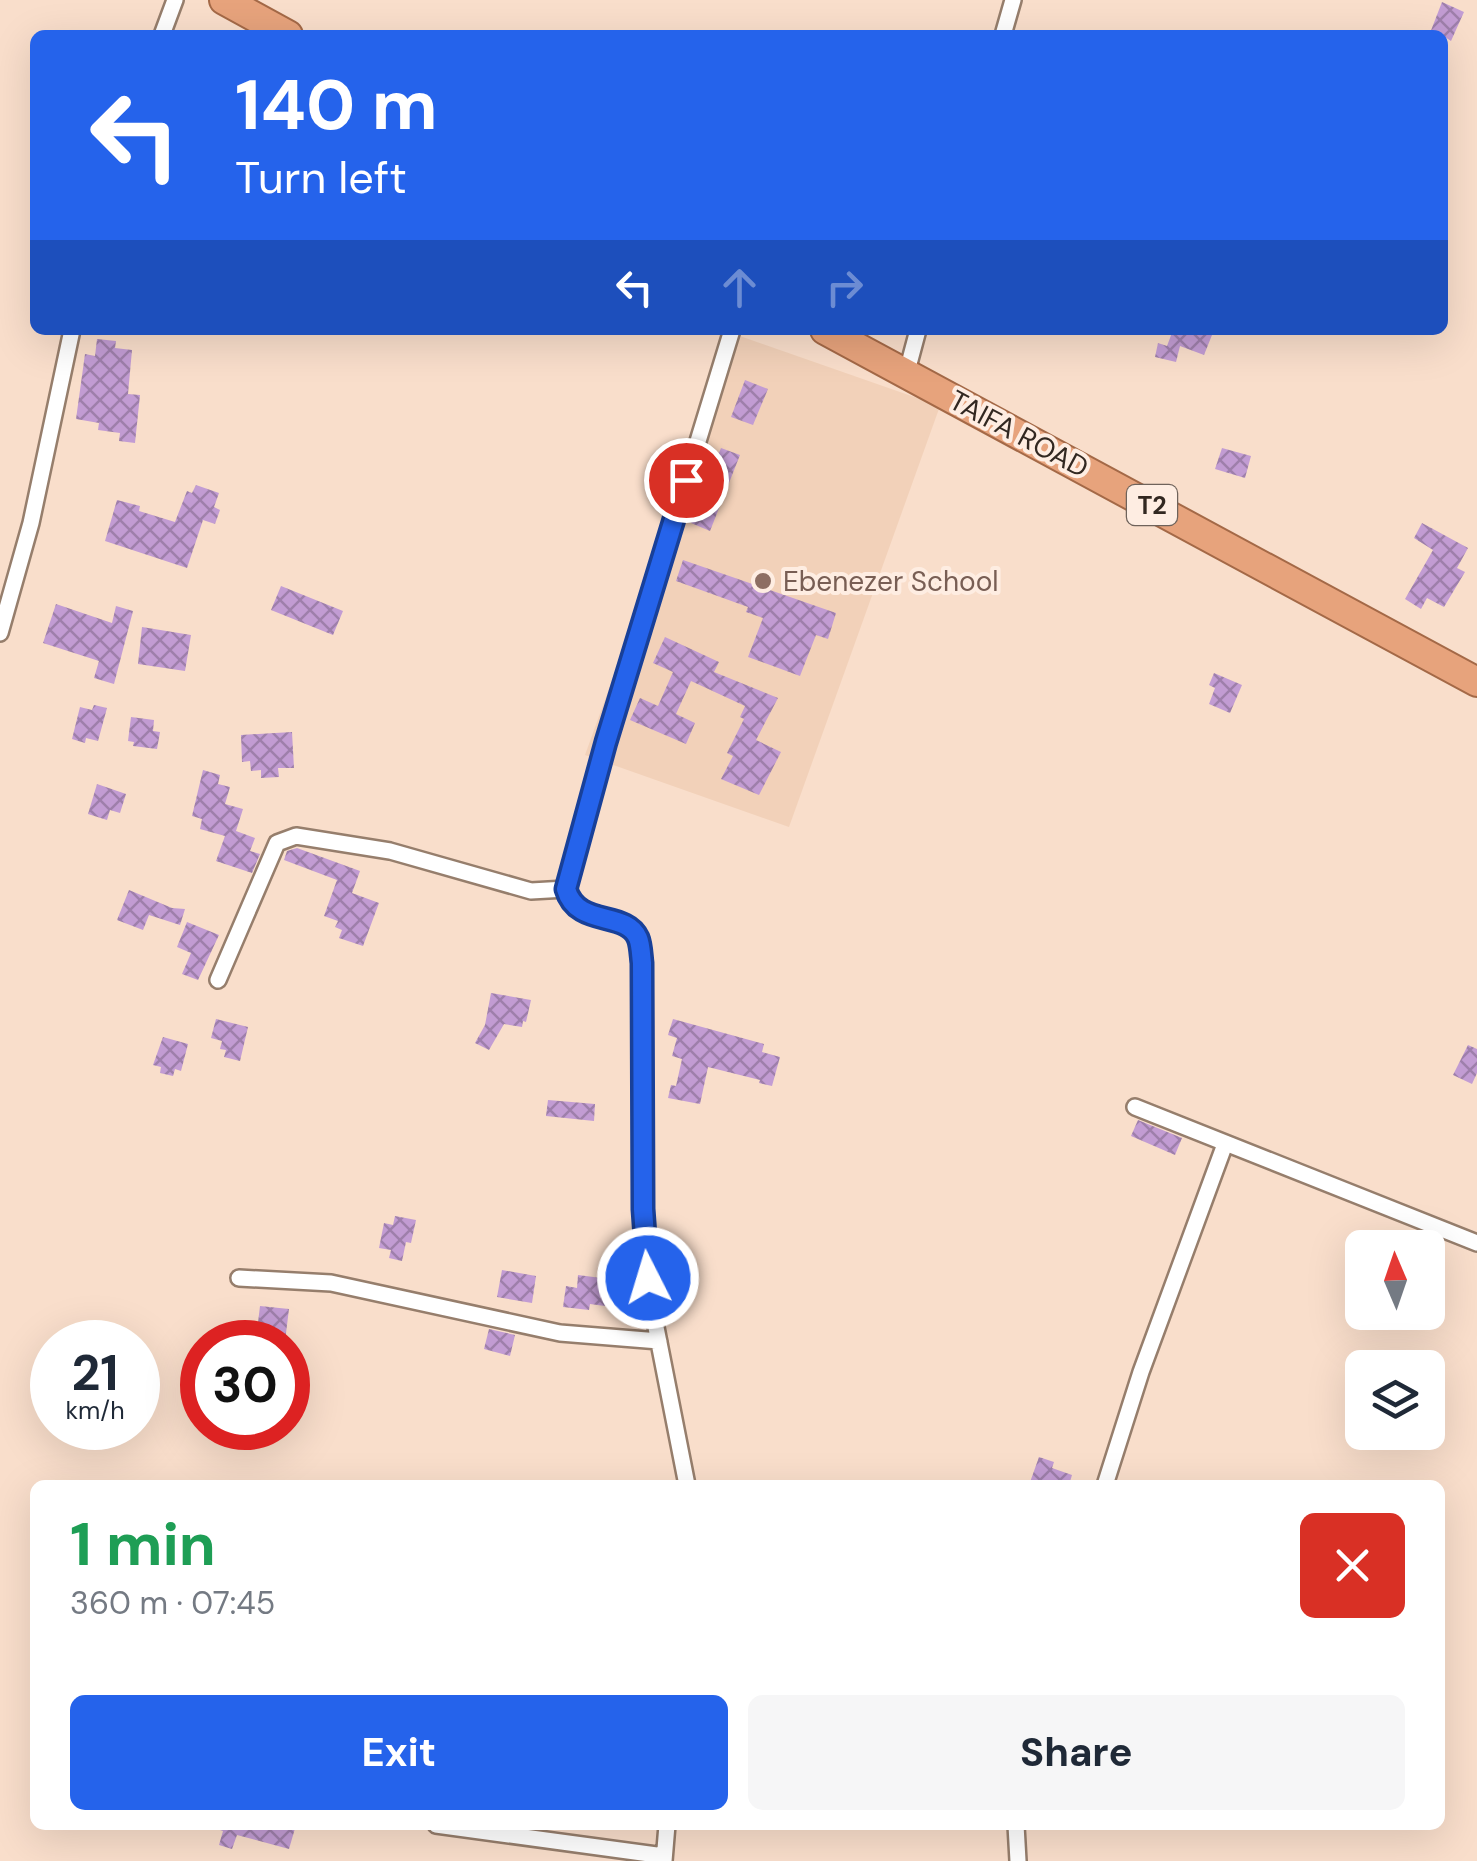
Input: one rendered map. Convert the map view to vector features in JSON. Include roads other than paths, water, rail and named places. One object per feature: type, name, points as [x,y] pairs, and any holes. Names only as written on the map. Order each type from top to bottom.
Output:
[{"type":"highway","points":[[224,0],[279,30]]},
{"type":"highway","name":"TAIFA ROAD","points":[[834,335],[1477,682]]},
{"type":"street","points":[[164,30],[175,0]]},
{"type":"street","points":[[1004,30],[1013,0]]},
{"type":"street","points":[[0,633],[32,523],[71,335]]},
{"type":"street","points":[[686,1480],[644,1242],[643,1000],[638,936],[627,926],[588,915],[570,901],[566,889],[606,742],[730,335]]},
{"type":"street","points":[[906,376],[917,335]]},
{"type":"street","points":[[218,980],[278,843],[296,836],[390,851],[532,892],[566,889]]},
{"type":"street","points":[[1135,1107],[1477,1243]]},
{"type":"street","points":[[1108,1480],[1141,1372],[1225,1144]]},
{"type":"street","points":[[239,1278],[331,1284],[560,1332],[659,1342]]},
{"type":"street","points":[[470,1830],[664,1859],[666,1830]]},
{"type":"street","points":[[1016,1830],[1018,1861]]},
{"type":"place","name":"Ebenezer School","points":[[763,581]]}]
